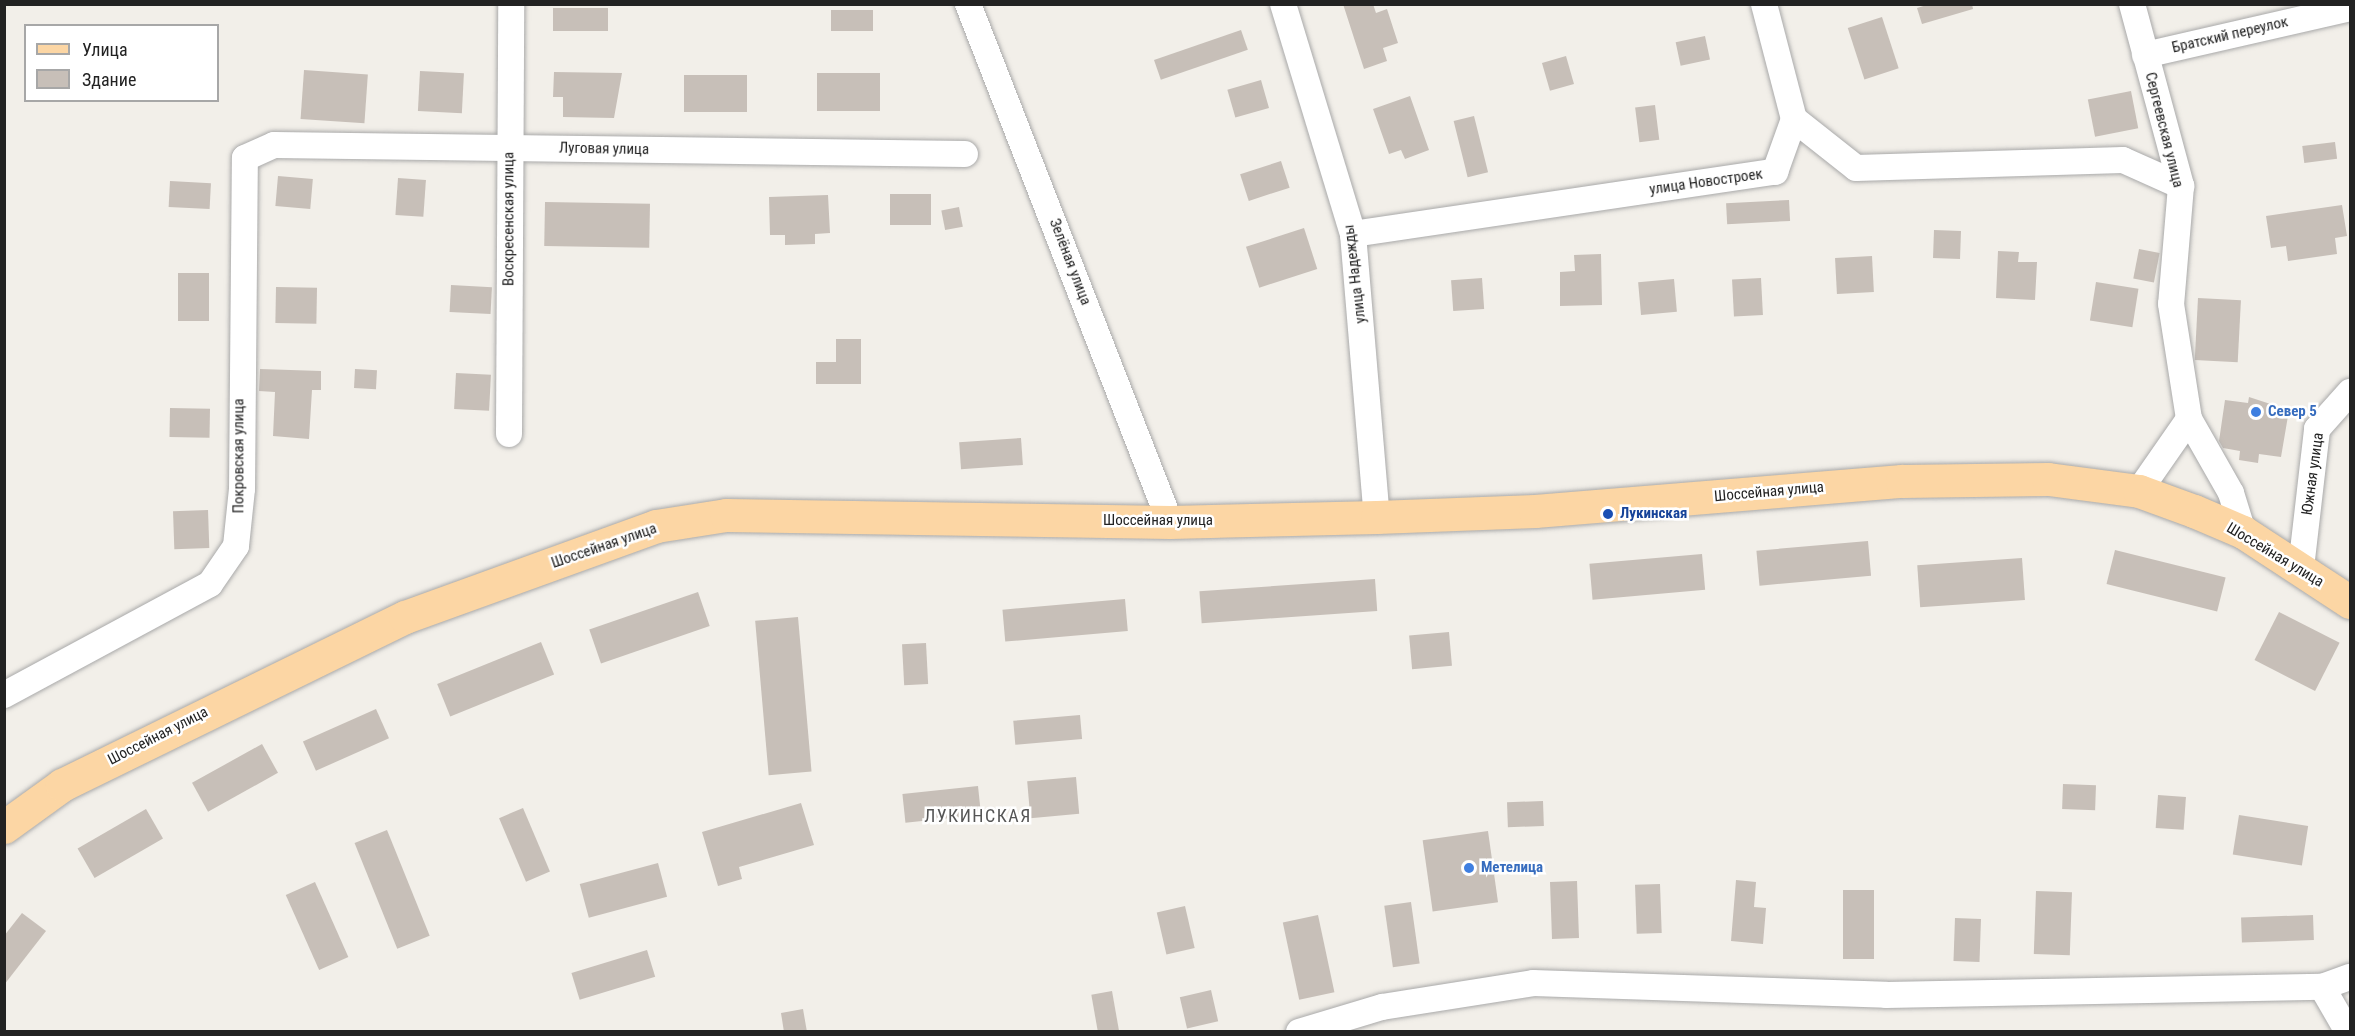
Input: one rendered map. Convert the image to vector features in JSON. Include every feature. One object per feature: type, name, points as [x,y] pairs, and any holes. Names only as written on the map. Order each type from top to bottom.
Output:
[{"type":"main road","name":"Шоссейная улица","points":[[4,827],[62,785],[362,637],[656,526],[726,515],[1170,522],[1377,517],[1535,511],[1902,481],[2048,479],[2139,491],[2242,532],[2301,568],[2350,602]]},
{"type":"street","name":"Воскресенская улица","points":[[509,434],[508,148],[511,4]]},
{"type":"street","name":"Зелёная улица","points":[[968,4],[1170,522]]},
{"type":"street","name":"улица Надежды","points":[[1283,4],[1353,234],[1377,517]]},
{"type":"street","points":[[1764,4],[1794,119],[1856,168],[2123,160],[2181,186]]},
{"type":"street","name":"Сергеевская улица","points":[[2132,4],[2181,186],[2171,304],[2189,419]]},
{"type":"street","name":"Братский переулок","points":[[2145,55],[2350,8]]},
{"type":"street","name":"улица Новостроек","points":[[1353,234],[1775,172],[1794,119]]},
{"type":"street","name":"Луговая улица","points":[[245,158],[274,145],[965,154]]},
{"type":"street","name":"Покровская улица","points":[[4,695],[210,584],[236,546],[242,489],[239,382],[245,158]]},
{"type":"street","name":"Южная улица","points":[[2301,568],[2317,429],[2350,392]]},
{"type":"street","points":[[2139,491],[2189,419],[2231,493],[2242,532]]},
{"type":"street","points":[[1299,1032],[1382,1007],[1533,983],[1886,995],[2322,987],[2350,976]]},
{"type":"street","points":[[2322,987],[2348,1032]]},
{"type":"building","points":[[1343,4],[1373,4],[1376,13],[1387,9],[1398,43],[1383,48],[1387,61],[1364,69]]},
{"type":"building","points":[[1930,4],[1972,4],[1973,9],[1922,24],[1917,8]]},
{"type":"building","points":[[553,8],[608,8],[608,31],[553,31]]},
{"type":"building","points":[[831,10],[873,10],[873,31],[831,31]]},
{"type":"building","points":[[1882,17],[1899,68],[1864,79],[1848,28]]},
{"type":"building","points":[[1241,30],[1248,50],[1161,80],[1154,60]]},
{"type":"building","points":[[1705,36],[1710,59],[1681,66],[1676,42]]},
{"type":"building","points":[[1566,56],[1574,84],[1550,91],[1542,63]]},
{"type":"building","points":[[304,70],[368,74],[364,123],[301,119]]},
{"type":"building","points":[[420,71],[464,73],[462,113],[418,111]]},
{"type":"building","points":[[554,72],[622,73],[614,118],[563,117],[563,97],[553,97]]},
{"type":"building","points":[[817,73],[880,73],[880,111],[817,111]]},
{"type":"building","points":[[684,75],[747,75],[747,112],[684,112]]},
{"type":"building","points":[[1261,80],[1269,108],[1235,118],[1227,90]]},
{"type":"building","points":[[2131,91],[2138,128],[2095,137],[2088,99]]},
{"type":"building","points":[[1410,96],[1429,150],[1405,159],[1401,150],[1389,154],[1373,109]]},
{"type":"building","points":[[1655,105],[1659,140],[1639,142],[1635,107]]},
{"type":"building","points":[[1474,116],[1488,172],[1468,177],[1454,121]]},
{"type":"building","points":[[2335,142],[2337,159],[2304,163],[2302,146]]},
{"type":"building","points":[[1281,161],[1290,188],[1249,201],[1240,174]]},
{"type":"building","points":[[278,176],[313,179],[310,209],[275,206]]},
{"type":"building","points":[[398,178],[426,180],[423,217],[395,215]]},
{"type":"building","points":[[170,181],[211,183],[210,209],[169,207]]},
{"type":"building","points":[[890,194],[931,194],[931,225],[890,225]]},
{"type":"building","points":[[828,195],[830,233],[815,234],[815,244],[785,245],[785,235],[770,235],[769,197]]},
{"type":"building","points":[[1789,200],[1790,221],[1727,224],[1726,203]]},
{"type":"building","points":[[545,202],[650,204],[649,248],[544,246]]},
{"type":"building","points":[[2342,205],[2347,236],[2335,238],[2337,254],[2288,261],[2286,246],[2271,248],[2266,216]]},
{"type":"building","points":[[959,207],[963,227],[945,230],[941,210]]},
{"type":"building","points":[[1304,228],[1317,269],[1259,288],[1246,247]]},
{"type":"building","points":[[1934,230],[1961,231],[1960,259],[1933,258]]},
{"type":"building","points":[[2139,249],[2160,253],[2154,282],[2133,278]]},
{"type":"building","points":[[1998,251],[2019,252],[2018,262],[2037,262],[2035,300],[1996,298]]},
{"type":"building","points":[[1601,254],[1602,305],[1560,306],[1560,272],[1575,271],[1574,255]]},
{"type":"building","points":[[1872,256],[1874,292],[1837,294],[1835,258]]},
{"type":"building","points":[[178,273],[209,273],[209,321],[178,321]]},
{"type":"building","points":[[1482,278],[1484,309],[1453,311],[1451,280]]},
{"type":"building","points":[[1761,278],[1763,315],[1734,316],[1732,280]]},
{"type":"building","points":[[1674,279],[1677,312],[1641,315],[1638,282]]},
{"type":"building","points":[[2096,282],[2138,289],[2132,327],[2090,321]]},
{"type":"building","points":[[451,285],[492,287],[491,314],[450,312]]},
{"type":"building","points":[[276,287],[317,288],[316,324],[275,323]]},
{"type":"building","points":[[2198,298],[2241,300],[2238,362],[2195,360]]},
{"type":"building","points":[[836,339],[861,339],[861,384],[816,384],[816,362],[836,362]]},
{"type":"building","points":[[260,369],[321,371],[321,390],[312,390],[309,439],[273,436],[275,392],[259,391]]},
{"type":"building","points":[[355,369],[377,370],[376,389],[354,388]]},
{"type":"building","points":[[456,373],[491,375],[489,411],[454,409]]},
{"type":"building","points":[[2249,397],[2289,410],[2281,457],[2259,454],[2258,463],[2239,460],[2240,451],[2223,448],[2219,441],[2225,400],[2248,403]]},
{"type":"building","points":[[170,408],[210,409],[209,438],[169,437]]},
{"type":"building","points":[[1021,438],[1023,465],[961,469],[959,442]]},
{"type":"building","points":[[208,510],[209,548],[174,549],[173,511]]},
{"type":"building","points":[[1868,541],[1871,576],[1759,586],[1756,551]]},
{"type":"building","points":[[2115,550],[2226,578],[2217,612],[2107,584]]},
{"type":"building","points":[[1702,554],[1705,590],[1593,600],[1589,564]]},
{"type":"building","points":[[2022,558],[2025,600],[1920,607],[1917,565]]},
{"type":"building","points":[[1375,579],[1377,611],[1202,623],[1199,591]]},
{"type":"building","points":[[698,592],[710,626],[601,663],[589,629]]},
{"type":"building","points":[[1125,599],[1128,631],[1005,642],[1002,610]]},
{"type":"building","points":[[2279,612],[2340,643],[2315,691],[2254,660]]},
{"type":"building","points":[[798,617],[812,771],[769,775],[755,621]]},
{"type":"building","points":[[1449,632],[1452,666],[1412,669],[1409,635]]},
{"type":"building","points":[[541,642],[554,674],[450,716],[437,684]]},
{"type":"building","points":[[926,643],[928,684],[904,685],[902,644]]},
{"type":"building","points":[[376,709],[389,738],[316,771],[303,742]]},
{"type":"building","points":[[1080,715],[1082,739],[1015,745],[1013,721]]},
{"type":"building","points":[[262,744],[278,773],[208,812],[192,783]]},
{"type":"building","points":[[1076,777],[1079,814],[1030,818],[1027,781]]},
{"type":"building","points":[[2063,784],[2096,785],[2095,810],[2062,809]]},
{"type":"building","points":[[978,786],[981,815],[905,823],[902,794]]},
{"type":"building","points":[[2158,795],[2186,797],[2184,830],[2156,828]]},
{"type":"building","points":[[1543,801],[1544,826],[1508,827],[1507,802]]},
{"type":"building","points":[[801,803],[814,845],[739,867],[742,879],[718,886],[702,832]]},
{"type":"building","points":[[523,808],[550,872],[526,882],[499,818]]},
{"type":"building","points":[[146,809],[163,838],[95,878],[78,848]]},
{"type":"building","points":[[2239,815],[2308,826],[2302,865],[2233,855]]},
{"type":"building","points":[[387,830],[430,936],[397,949],[355,843]]},
{"type":"building","points":[[1488,831],[1498,902],[1433,911],[1423,840]]},
{"type":"building","points":[[658,863],[667,897],[589,918],[580,884]]},
{"type":"building","points":[[1736,880],[1756,882],[1754,907],[1766,908],[1763,944],[1731,941]]},
{"type":"building","points":[[1577,881],[1579,938],[1552,939],[1550,882]]},
{"type":"building","points":[[315,882],[348,957],[319,970],[286,895]]},
{"type":"building","points":[[1660,884],[1662,933],[1637,934],[1635,885]]},
{"type":"building","points":[[1843,890],[1874,890],[1874,959],[1843,959]]},
{"type":"building","points":[[2036,891],[2072,892],[2070,955],[2034,954]]},
{"type":"building","points":[[1411,902],[1420,963],[1393,967],[1384,906]]},
{"type":"building","points":[[1185,906],[1195,948],[1166,954],[1157,913]]},
{"type":"building","points":[[22,913],[46,931],[4,985],[4,936]]},
{"type":"building","points":[[1318,915],[1334,992],[1299,1000],[1283,922]]},
{"type":"building","points":[[2313,915],[2314,940],[2242,942],[2241,918]]},
{"type":"building","points":[[1955,918],[1981,919],[1979,962],[1953,961]]},
{"type":"building","points":[[647,950],[655,977],[580,1000],[571,973]]},
{"type":"building","points":[[1211,990],[1218,1021],[1187,1028],[1180,997]]},
{"type":"building","points":[[1112,991],[1119,1032],[1098,1032],[1091,995]]},
{"type":"building","points":[[803,1009],[807,1032],[784,1032],[781,1013]]},
{"type":"place","name":"Север 5","points":[[2256,412]]},
{"type":"place","name":"Лукинская","points":[[1608,514]]},
{"type":"place","name":"Метелица","points":[[1469,868]]},
{"type":"district","name":"ЛУКИНСКАЯ","points":[[978,816]]}]
